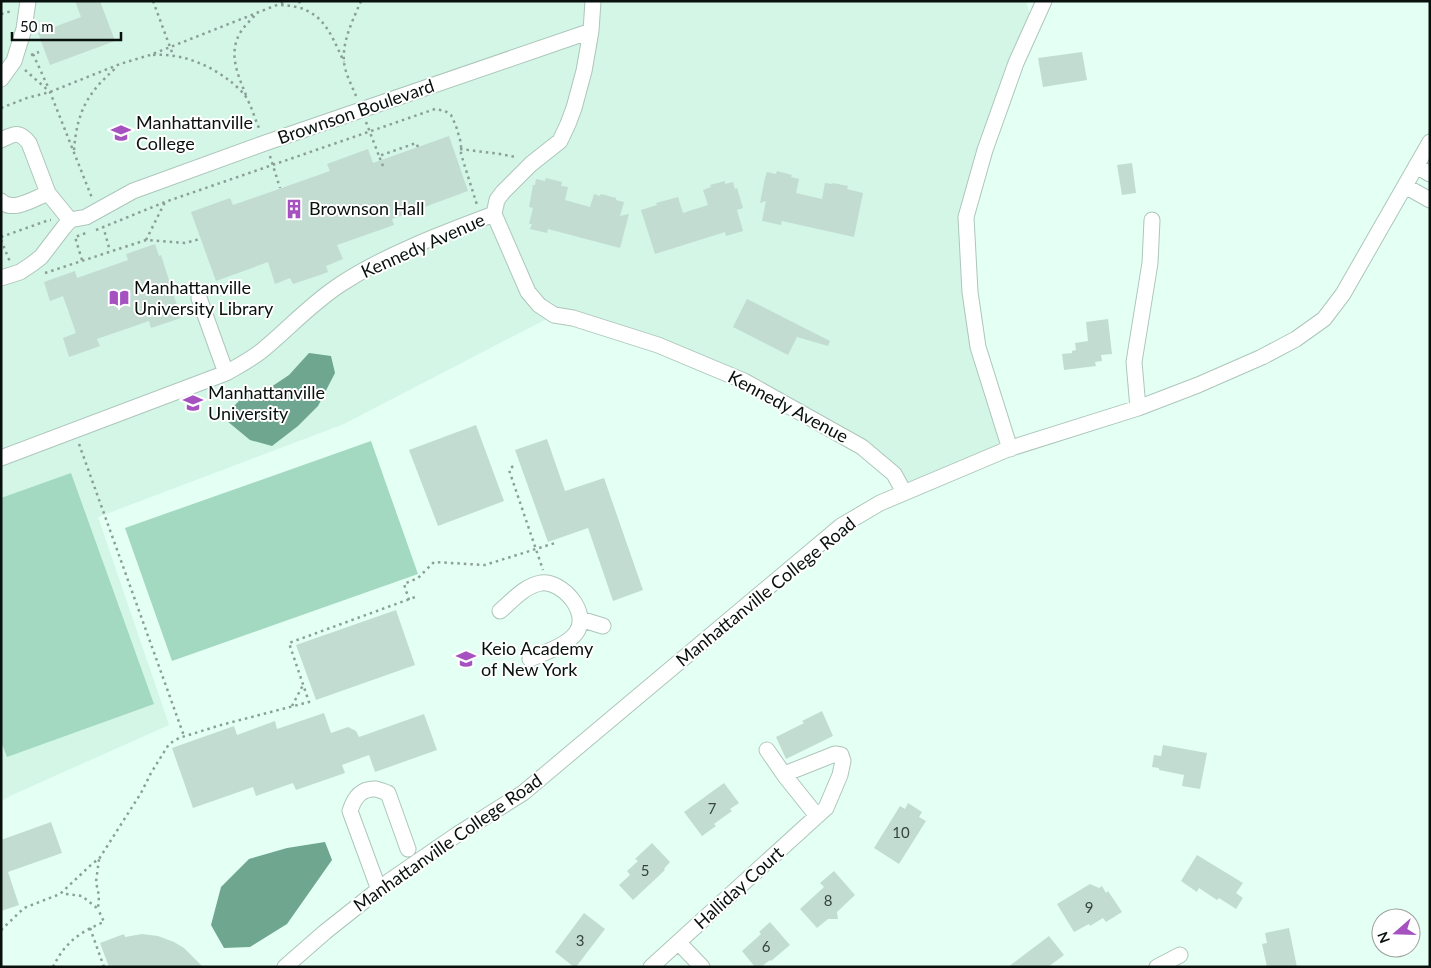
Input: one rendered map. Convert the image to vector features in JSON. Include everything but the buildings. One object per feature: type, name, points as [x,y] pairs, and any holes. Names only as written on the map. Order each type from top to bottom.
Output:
[{"type":"street","points":[[1,79],[14,61],[24,29],[28,1]]},
{"type":"street","points":[[488,217],[503,192],[531,164],[560,141],[574,108],[584,71],[591,31],[593,1]]},
{"type":"street","points":[[1010,449],[978,347],[970,292],[966,217],[984,150],[1016,63],[1044,1]]},
{"type":"street","name":"Brownson Boulevard","points":[[67,224],[97,212],[133,191],[265,143],[591,31]]},
{"type":"street","points":[[1,140],[15,134],[21,134],[29,143],[48,193],[67,224],[41,256],[32,264],[20,272],[1,278]]},
{"type":"street","name":"Manhattanville College Road","points":[[285,967],[325,932],[379,890],[458,834],[523,793],[841,526],[880,503],[904,492],[1010,449],[1138,408],[1198,385],[1262,357],[1296,339],[1324,318],[1343,294],[1430,142]]},
{"type":"street","points":[[1416,166],[1430,174]]},
{"type":"street","points":[[1405,186],[1430,200]]},
{"type":"street","points":[[1,201],[10,206],[17,206],[48,193]]},
{"type":"street","name":"Kennedy Avenue","points":[[1,458],[245,363],[264,350],[319,300],[341,284],[388,258],[457,227],[488,217],[528,292],[539,305],[554,315],[573,318],[658,345],[744,381],[862,447],[894,474],[904,492]]},
{"type":"street","points":[[1138,408],[1134,362],[1150,263],[1152,220]]},
{"type":"street","points":[[199,298],[226,372]]},
{"type":"street","points":[[500,611],[530,586],[543,582],[555,585],[563,590],[578,608],[580,619],[577,631],[567,641],[530,659]]},
{"type":"street","points":[[580,619],[603,626]]},
{"type":"street","points":[[766,750],[785,776],[822,812],[840,775],[843,761],[841,755],[835,754],[787,773],[785,776]]},
{"type":"street","points":[[379,890],[350,811],[353,801],[361,792],[376,789],[388,793],[408,849]]},
{"type":"street","name":"Halliday Court","points":[[651,967],[822,812]]},
{"type":"street","points":[[679,943],[702,967]]},
{"type":"street","points":[[1157,967],[1180,955]]},
{"type":"path","points":[[153,1],[172,55]]},
{"type":"path","points":[[1,108],[50,92],[120,64],[150,55],[287,1]]},
{"type":"path","points":[[299,1],[302,9]]},
{"type":"path","points":[[344,64],[345,46],[349,31],[361,1]]},
{"type":"path","points":[[278,5],[293,6],[313,14],[330,31],[383,166]]},
{"type":"path","points":[[257,13],[237,39],[234,58],[246,97],[265,143],[280,188]]},
{"type":"path","points":[[33,54],[74,152],[103,227],[110,251]]},
{"type":"path","points":[[150,55],[172,55],[194,60],[208,66],[236,86],[246,97]]},
{"type":"path","points":[[14,61],[50,92]]},
{"type":"path","points":[[74,152],[76,135],[84,106],[95,88],[120,64]]},
{"type":"path","points":[[75,237],[165,202],[435,109],[445,111],[451,115],[459,136],[460,149],[488,217]]},
{"type":"path","points":[[379,156],[416,143],[418,147]]},
{"type":"path","points":[[460,149],[500,154],[531,164]]},
{"type":"path","points":[[146,240],[165,202]]},
{"type":"path","points":[[82,260],[75,237],[67,224],[49,220],[1,239],[12,265],[28,279],[146,240],[185,243],[200,239]]},
{"type":"path","points":[[74,430],[184,736]]},
{"type":"path","points":[[513,466],[510,470],[547,583]]},
{"type":"path","points":[[409,600],[404,584],[418,578],[434,562],[485,565],[555,543]]},
{"type":"path","points":[[54,967],[69,943],[85,930],[104,922],[98,908],[99,896],[96,882],[99,859],[141,793],[168,744],[184,736],[309,702],[288,644],[418,596]]},
{"type":"path","points":[[291,707],[303,685]]},
{"type":"path","points":[[1,930],[24,908],[60,894],[93,862],[99,859]]},
{"type":"path","points":[[66,894],[82,896],[98,908]]},
{"type":"path","points":[[90,928],[104,967]]},
{"type":"shaded area","name":"Manhattanville University","points":[[1,1],[1026,1],[1033,25],[966,217],[970,292],[1010,449],[904,492],[894,474],[744,381],[554,315],[344,424],[98,517],[169,725],[1,801]]},
{"type":"shaded area","points":[[309,353],[331,356],[335,373],[318,406],[298,426],[272,446],[250,440],[227,421],[228,412],[247,393],[268,389],[289,375]]},
{"type":"shaded area","points":[[371,441],[418,574],[172,661],[125,528]]},
{"type":"shaded area","points":[[71,473],[154,704],[7,757],[1,741],[1,498]]},
{"type":"shaded area","points":[[325,842],[332,860],[287,924],[250,947],[224,948],[211,925],[221,887],[249,859],[287,848]]},
{"type":"place","name":"Manhattanville College","points":[[121,133]]},
{"type":"place","name":"Brownson Hall","points":[[294,209]]},
{"type":"place","name":"Manhattanville University Library","points":[[119,298]]},
{"type":"place","name":"Manhattanville University","points":[[193,403]]},
{"type":"place","name":"Keio Academy of New York","points":[[466,659]]}]
